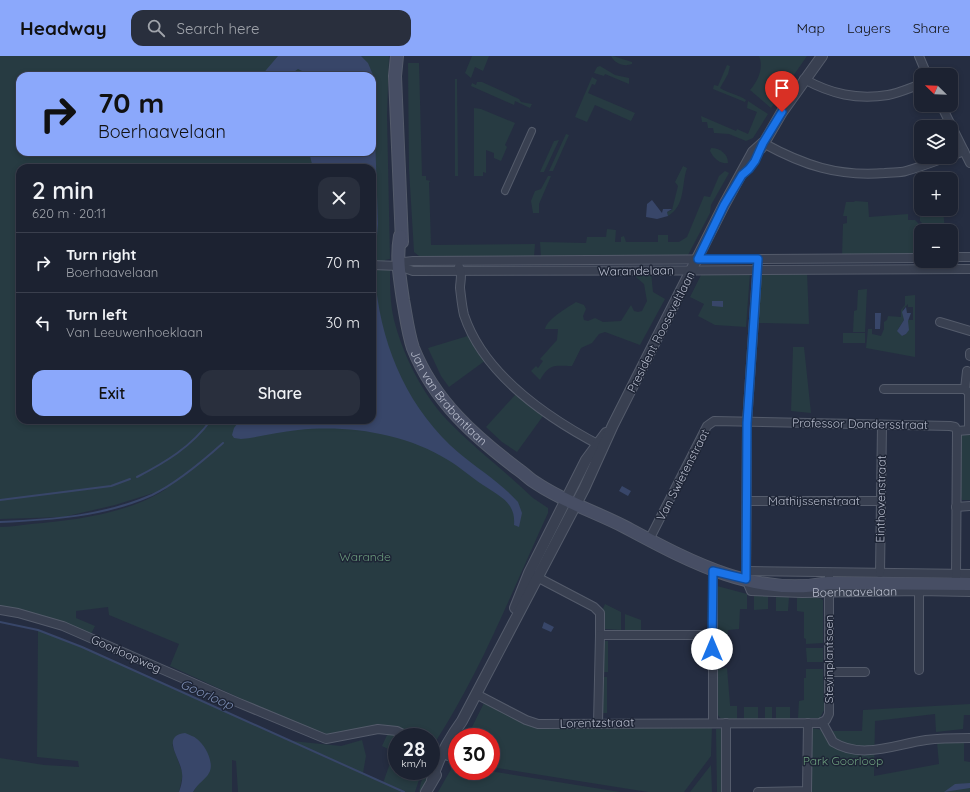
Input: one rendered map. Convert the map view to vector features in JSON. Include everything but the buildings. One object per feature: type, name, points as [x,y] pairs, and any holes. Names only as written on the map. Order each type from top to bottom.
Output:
[{"type":"main road","name":"Jan van Brabantlaan","points":[[397,56],[395,76],[400,236],[405,293],[403,299],[404,312],[413,348],[434,390],[461,421],[535,483],[572,499]]},
{"type":"main road","name":"Boerhaavelaan","points":[[572,499],[600,517],[610,519],[713,571],[747,575],[773,585],[811,586],[828,583],[970,584]]},
{"type":"street","name":"President Rooseveltlaan","points":[[426,792],[507,632],[533,575],[572,499],[613,425],[724,205],[742,175],[752,152],[763,143],[804,79],[822,56]]},
{"type":"street","points":[[919,56],[924,68]]},
{"type":"street","points":[[804,79],[837,94],[853,96],[888,95],[914,86]]},
{"type":"street","points":[[945,112],[970,163]]},
{"type":"street","points":[[505,190],[532,131]]},
{"type":"street","points":[[763,143],[781,154],[811,166],[854,173],[868,174],[905,171],[926,164]]},
{"type":"street","points":[[958,153],[964,151]]},
{"type":"street","points":[[958,257],[970,257]]},
{"type":"street","name":"Warandelaan","points":[[376,266],[403,266],[455,262],[914,258]]},
{"type":"street","points":[[747,575],[747,423],[758,259]]},
{"type":"street","points":[[455,262],[461,272],[460,288],[464,315],[491,363],[502,377],[542,410],[601,446]]},
{"type":"street","name":"Warandelaan","points":[[403,266],[413,272],[531,273],[692,269],[970,268]]},
{"type":"street","points":[[940,322],[970,331]]},
{"type":"street","points":[[965,389],[967,371]]},
{"type":"street","points":[[884,389],[965,389],[970,393],[970,430]]},
{"type":"street","name":"Van Swietenstraat","points":[[650,540],[707,426],[718,420],[747,423]]},
{"type":"street","name":"Professor Dondersstraat","points":[[747,423],[950,426],[955,427],[956,431],[970,430]]},
{"type":"street","name":"Einthovenstraat","points":[[880,573],[882,425]]},
{"type":"street","points":[[956,431],[956,584]]},
{"type":"street","name":"Mathijssenstraat","points":[[747,501],[881,500]]},
{"type":"street","points":[[956,507],[970,506]]},
{"type":"street","points":[[713,571],[713,723]]},
{"type":"street","name":"Boerhaavelaan","points":[[828,583],[880,573],[956,584],[970,592]]},
{"type":"street","name":"Boerhaavelaan","points":[[828,583],[919,591],[956,584],[970,574]]},
{"type":"street","points":[[533,575],[594,607],[600,613],[598,723]]},
{"type":"street","name":"Stevinplantsoen","points":[[824,721],[829,714],[828,583]]},
{"type":"street","points":[[919,591],[919,670]]},
{"type":"street","name":"Goorloopweg","points":[[0,610],[18,613],[63,626],[239,703],[326,739],[378,729],[388,730]]},
{"type":"street","points":[[600,634],[712,634]]},
{"type":"street","points":[[829,672],[865,672]]},
{"type":"street","name":"Lorentzstraat","points":[[476,694],[526,720],[538,724],[808,723],[824,721]]},
{"type":"street","points":[[824,721],[833,742],[856,750],[871,751],[928,739],[970,738]]},
{"type":"street","points":[[726,723],[726,792]]},
{"type":"street","points":[[758,792],[807,791],[808,723]]},
{"type":"street","points":[[440,752],[445,755]]},
{"type":"green space","name":"Warande","points":[[0,56],[389,56],[387,115],[390,259],[385,260],[385,268],[390,268],[392,307],[398,333],[414,373],[429,398],[447,420],[533,498],[548,508],[548,513],[481,660],[467,688],[440,734],[440,728],[396,728],[384,725],[372,725],[343,735],[331,735],[242,703],[242,699],[170,666],[179,644],[109,615],[108,607],[76,611],[76,618],[95,626],[91,634],[0,607],[0,527],[83,518],[101,514],[118,510],[151,498],[166,489],[115,505],[63,517],[0,519]]},
{"type":"green space","points":[[472,56],[489,56],[483,71],[475,67],[471,78],[465,73]]},
{"type":"green space","points":[[611,56],[632,62],[632,64],[620,64]]},
{"type":"green space","points":[[759,56],[807,56],[771,108],[750,90],[759,74],[761,65]]},
{"type":"green space","points":[[408,63],[419,63],[422,176],[426,176],[426,180],[431,181],[429,182],[431,245],[535,244],[534,257],[419,256],[414,252],[409,169]]},
{"type":"green space","points":[[727,65],[730,66],[728,74],[720,88],[743,98],[746,100],[745,102],[713,89],[714,85],[718,86]]},
{"type":"green space","points":[[600,66],[615,75],[629,78],[629,84],[605,74],[604,76],[594,73],[597,67]]},
{"type":"green space","points":[[592,77],[597,80],[595,85],[592,84],[588,93],[635,113],[631,121],[595,105],[587,122],[575,117]]},
{"type":"green space","points":[[455,79],[457,79],[458,176],[455,176]]},
{"type":"green space","points":[[477,82],[482,82],[519,99],[521,102],[532,104],[530,108],[515,101],[514,105],[471,86],[472,83],[476,85]]},
{"type":"green space","points":[[748,101],[768,114],[753,138],[746,141],[729,134],[714,133],[713,128],[708,128],[707,122],[702,122],[701,116],[736,131],[737,129],[748,134],[757,112],[747,108]]},
{"type":"green space","points":[[474,108],[481,109],[515,123],[505,145],[507,147],[501,161],[494,158],[494,153],[486,150],[486,173],[483,172],[483,176],[474,176]]},
{"type":"green space","points":[[566,134],[569,135],[553,171],[549,171]]},
{"type":"green space","points":[[559,140],[544,172],[540,172],[554,141]]},
{"type":"green space","points":[[711,148],[723,152],[727,157],[728,163],[722,163],[715,159],[710,151]]},
{"type":"green space","points":[[683,166],[687,168],[682,194],[678,206],[668,216],[667,212],[672,210],[678,186],[675,182]]},
{"type":"green space","points":[[725,171],[729,173],[711,205],[710,213],[688,255],[541,257],[540,242],[586,243],[587,237],[606,237],[607,229],[616,230],[615,242],[621,242],[621,237],[624,236],[626,242],[658,242],[658,235],[668,235],[668,242],[679,242],[687,237],[704,196],[710,197],[719,176]]},
{"type":"green space","points":[[548,176],[551,176],[539,204],[539,213],[533,213],[531,201],[535,191],[541,189]]},
{"type":"green space","points":[[846,202],[868,202],[869,217],[908,214],[908,220],[915,220],[919,224],[914,224],[914,256],[842,256],[843,224],[847,223],[847,216],[843,216]]},
{"type":"green space","points":[[920,216],[944,216],[944,224],[923,224],[920,221]]},
{"type":"green space","points":[[807,271],[809,324],[758,323],[762,273]]},
{"type":"green space","points":[[651,272],[653,292],[665,299],[640,345],[605,332],[599,334],[592,343],[581,348],[572,366],[550,368],[540,380],[531,371],[536,366],[538,368],[543,361],[540,359],[557,340],[558,329],[545,329],[549,321],[576,302],[584,305],[586,309],[583,316],[584,320],[588,321],[595,318],[603,322],[621,321],[631,305],[634,311],[642,311],[647,301],[644,284],[636,277],[638,273]]},
{"type":"green space","points":[[702,273],[750,273],[746,327],[715,325],[698,316],[704,304],[690,297]]},
{"type":"green space","points":[[867,289],[865,332],[853,332],[854,311],[857,310],[858,290]]},
{"type":"green space","points":[[915,295],[915,357],[866,348],[868,329],[872,329],[872,334],[881,336],[884,329],[884,322],[887,320],[888,316],[901,317],[901,310],[905,305],[905,296]],"holes":[[[908,304],[908,307],[913,307],[913,320],[908,320],[906,334],[902,336],[898,329],[904,320],[903,309]]]},
{"type":"green space","points":[[843,333],[865,333],[865,343],[843,343]]},
{"type":"green space","points":[[471,335],[486,360],[449,387],[441,376],[428,348]]},
{"type":"green space","points":[[793,347],[804,347],[811,413],[791,411]]},
{"type":"green space","points":[[516,394],[543,416],[517,452],[502,442],[486,427]]},
{"type":"green space","points":[[970,431],[970,500],[962,500],[960,432]]},
{"type":"green space","points":[[717,586],[747,594],[747,609],[740,609],[739,629],[728,630],[727,639],[718,639]]},
{"type":"green space","points":[[754,595],[768,595],[768,609],[754,610]]},
{"type":"green space","points":[[776,597],[789,597],[788,611],[776,611]]},
{"type":"green space","points":[[797,597],[819,598],[823,600],[823,643],[806,644],[806,639],[804,638],[804,612],[797,611]]},
{"type":"green space","points":[[605,604],[621,612],[621,630],[602,628],[602,611]]},
{"type":"green space","points":[[625,614],[641,620],[641,630],[625,630]]},
{"type":"green space","points":[[38,630],[82,647],[292,741],[341,746],[362,740],[366,756],[363,773],[383,783],[388,769],[388,780],[419,780],[415,792],[238,792],[236,761],[232,760],[232,792],[193,792],[199,782],[205,777],[172,744],[183,774],[179,792],[0,792],[0,758],[44,765],[79,767],[78,761],[37,757]]},
{"type":"green space","points":[[601,641],[608,641],[608,672],[601,672]]},
{"type":"green space","points":[[718,647],[728,647],[727,661],[718,660]]},
{"type":"green space","points":[[806,648],[823,648],[823,662],[807,662]]},
{"type":"green space","points":[[727,668],[730,706],[737,706],[737,720],[722,720],[717,714],[718,669]]},
{"type":"green space","points":[[806,669],[823,669],[824,710],[820,718],[798,718],[799,701],[804,700],[804,678],[806,678]]},
{"type":"green space","points":[[601,677],[607,677],[607,713],[600,713]]},
{"type":"green space","points":[[484,703],[522,721],[712,726],[711,756],[684,792],[648,792],[500,768],[500,728],[472,728]]},
{"type":"green space","name":"Park Goorloop","points":[[970,704],[970,715],[964,715],[963,729],[936,732],[935,714],[875,721],[874,776],[939,764],[937,742],[964,742],[964,761],[970,762],[970,792],[810,792],[811,728],[830,731],[862,731],[863,710]]},
{"type":"green space","points":[[744,707],[758,707],[758,720],[744,720]]},
{"type":"green space","points":[[765,707],[772,707],[772,719],[765,719]]},
{"type":"green space","points":[[776,707],[790,707],[790,719],[776,719]]},
{"type":"green space","points":[[716,729],[723,729],[723,792],[717,792]]},
{"type":"green space","points":[[388,733],[388,749],[382,746]]},
{"type":"green space","points":[[711,765],[712,792],[690,792]]},
{"type":"green space","points":[[500,773],[620,792],[438,792],[448,774],[448,780],[500,780]]},
{"type":"green space","points":[[422,780],[427,780],[421,792],[419,792]]},
{"type":"water","points":[[278,56],[361,56],[368,63],[372,72],[304,72],[298,69],[294,72],[264,72]]},
{"type":"water","points":[[310,156],[376,156],[376,164],[312,164]]},
{"type":"water","points":[[376,164],[378,224],[376,237]]},
{"type":"water","points":[[652,200],[662,213],[663,209],[672,209],[667,212],[668,216],[657,219],[646,217],[647,204]]},
{"type":"water","points":[[376,287],[385,334],[392,357],[413,399],[426,418],[459,453],[497,482],[518,502],[522,513],[519,527],[514,525],[512,511],[505,500],[500,496],[448,460],[413,443],[375,433],[336,429],[298,430],[241,439],[234,438],[232,435],[237,424],[376,424]]},
{"type":"water","points":[[712,301],[723,301],[723,307],[712,306]]},
{"type":"water","points":[[906,307],[907,313],[911,313],[908,321],[909,330],[902,336],[897,331],[904,320],[902,312]]},
{"type":"water","points":[[875,313],[881,313],[880,329],[875,329]]},
{"type":"water","points":[[622,486],[631,491],[628,496],[619,491]]},
{"type":"water","points":[[544,622],[554,627],[551,632],[542,628]]},
{"type":"water","points":[[185,733],[196,738],[203,745],[211,764],[211,769],[208,775],[193,792],[179,792],[182,773],[173,743],[174,739],[178,735]]},
{"type":"water","points":[[970,783],[970,788],[944,792],[955,784]]},
{"type":"waterway","points":[[137,477],[158,466],[177,453],[195,438],[208,424]]},
{"type":"waterway","points":[[0,522],[78,516],[116,508],[134,502],[152,495],[170,485],[223,443]]},
{"type":"waterway","points":[[0,500],[111,486],[130,479]]},
{"type":"waterway","name":"Goorloop","points":[[0,622],[38,630],[82,647],[404,792]]},
{"type":"route","points":[[712,649],[713,571],[746,579],[747,571],[747,423],[758,259],[698,259],[724,205],[742,175],[755,161],[763,143],[782,112]]}]
